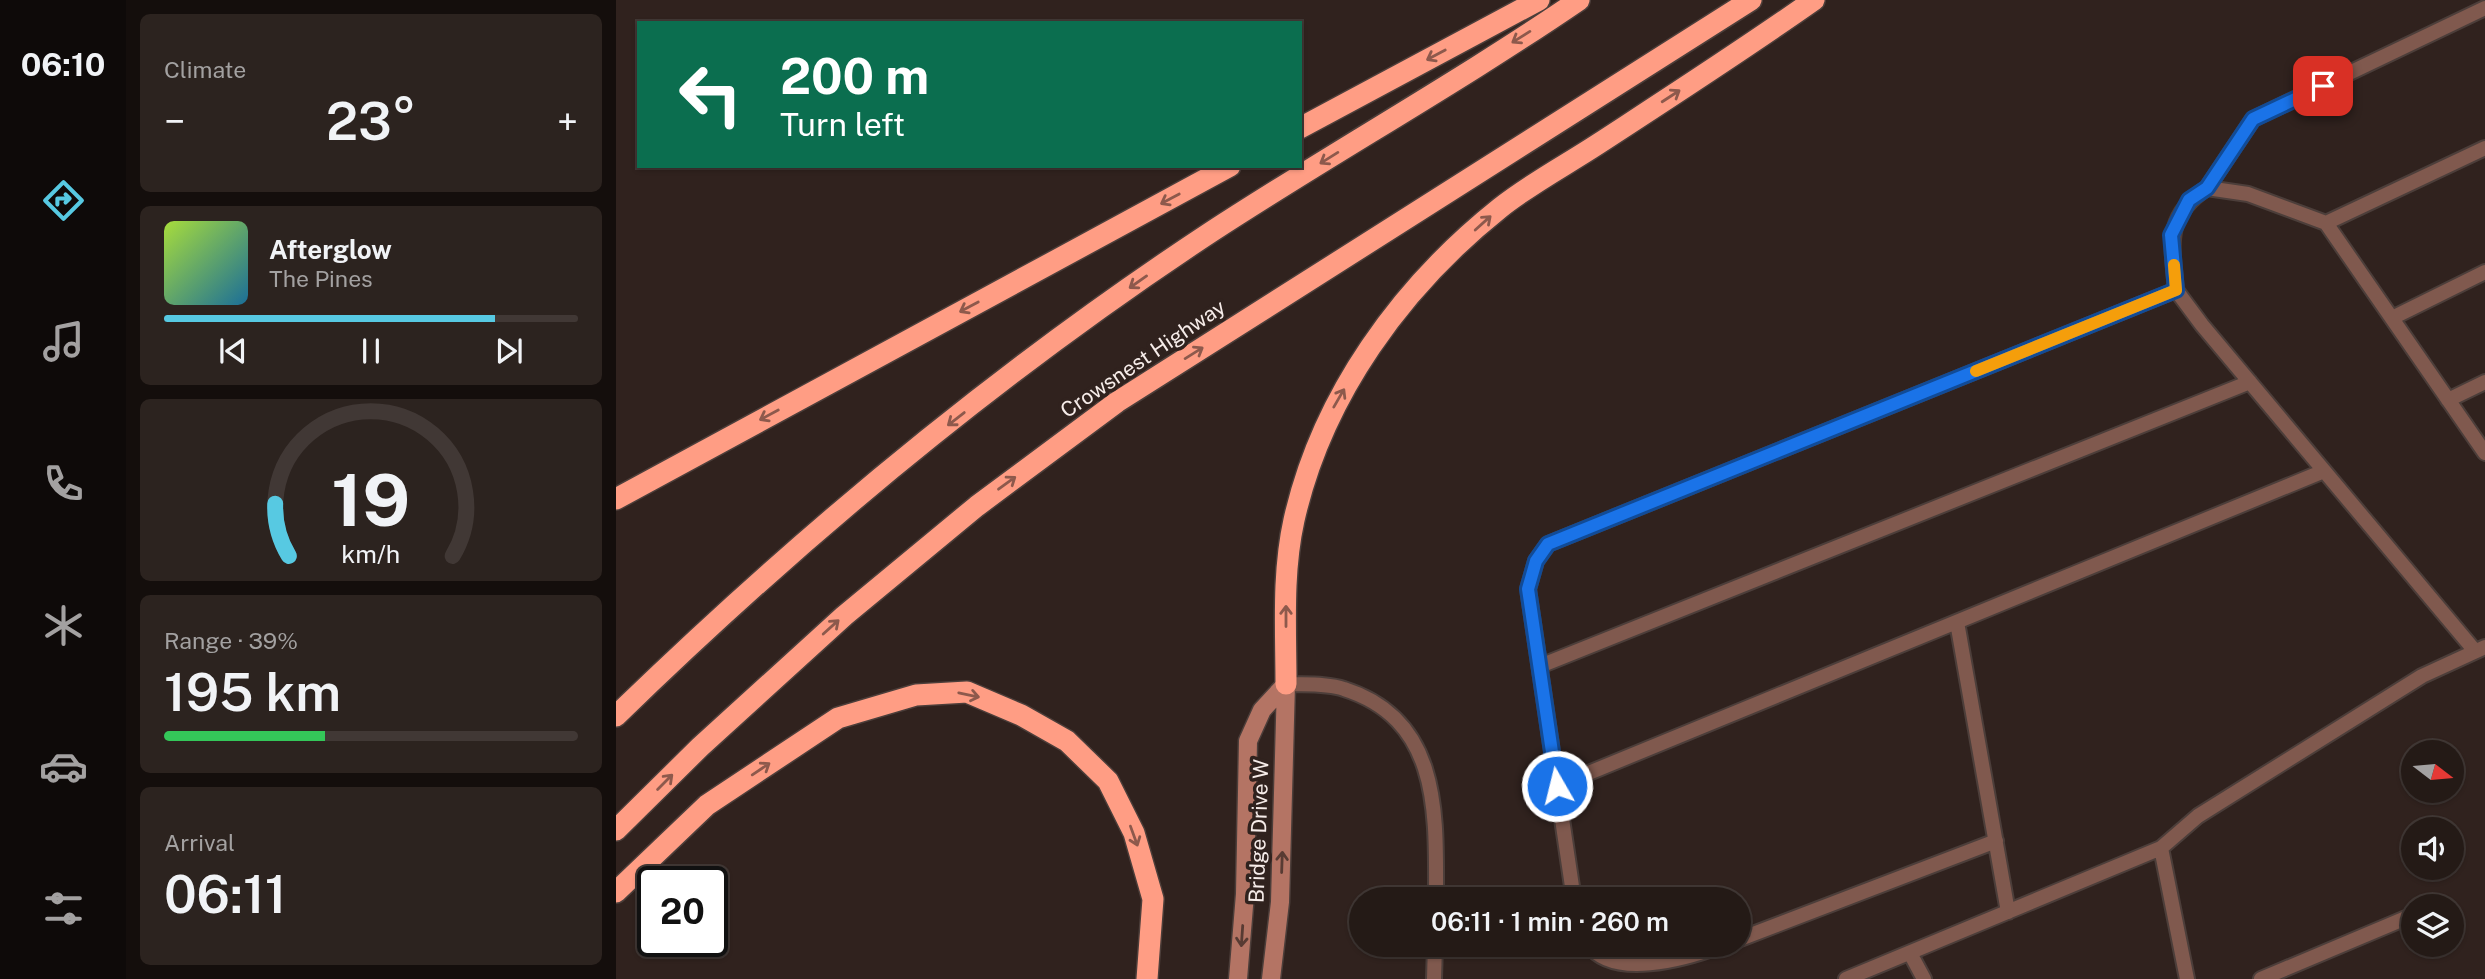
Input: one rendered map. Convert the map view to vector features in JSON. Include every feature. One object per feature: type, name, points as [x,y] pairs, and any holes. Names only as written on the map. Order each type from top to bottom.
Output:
[{"type":"highway","points":[[1302,127],[1539,0]]},
{"type":"highway","points":[[616,716],[720,615],[823,526],[1072,328],[1210,233],[1579,0]]},
{"type":"highway","name":"Crowsnest Highway","points":[[616,830],[700,747],[844,616],[977,506],[1106,410],[1751,0]]},
{"type":"highway","points":[[1286,684],[1285,583],[1293,523],[1308,466],[1346,386],[1396,310],[1447,256],[1501,207],[1814,0]]},
{"type":"highway","points":[[616,499],[1226,168]]},
{"type":"highway","points":[[616,892],[707,804],[838,718],[916,695],[967,692],[1021,715],[1067,741],[1108,781],[1134,833],[1153,899],[1147,979]]},
{"type":"street","points":[[1238,979],[1245,894],[1248,741],[1262,710],[1286,684]]},
{"type":"street","name":"Bridge Drive W","points":[[1271,979],[1280,902],[1286,684]]},
{"type":"lane","points":[[1846,979],[2161,848],[2198,816],[2422,676],[2480,649],[2324,471],[2176,290],[2171,235],[2189,200],[2207,188],[2253,119],[2485,8]]},
{"type":"lane","points":[[2326,223],[2485,148]]},
{"type":"lane","points":[[2207,188],[2248,194],[2326,223],[2485,453]]},
{"type":"lane","points":[[2392,318],[2485,272]]},
{"type":"lane","points":[[1572,887],[1528,589],[1536,561],[1548,544],[2176,290]]},
{"type":"lane","points":[[1540,666],[2250,382]]},
{"type":"lane","points":[[2448,400],[2485,382]]},
{"type":"lane","points":[[1557,786],[2324,471]]},
{"type":"lane","points":[[1957,622],[2008,912]]},
{"type":"lane","points":[[1286,684],[1342,688],[1373,700],[1404,727],[1425,762],[1434,809],[1436,887]]},
{"type":"lane","points":[[1751,935],[1996,841]]},
{"type":"lane","points":[[2161,848],[2187,979]]},
{"type":"lane","points":[[2261,979],[2401,920]]},
{"type":"lane","points":[[1910,953],[1924,979]]},
{"type":"lane","points":[[1434,979],[1435,957]]},
{"type":"lane","points":[[1594,957],[1621,975],[1647,974],[1692,957]]},
{"type":"slow traffic","points":[[1976,371],[2176,290],[2174,265]]},
{"type":"route","points":[[1557,786],[1528,589],[1536,561],[1548,544],[2176,290],[2171,235],[2189,200],[2207,188],[2253,119],[2323,86]]}]
